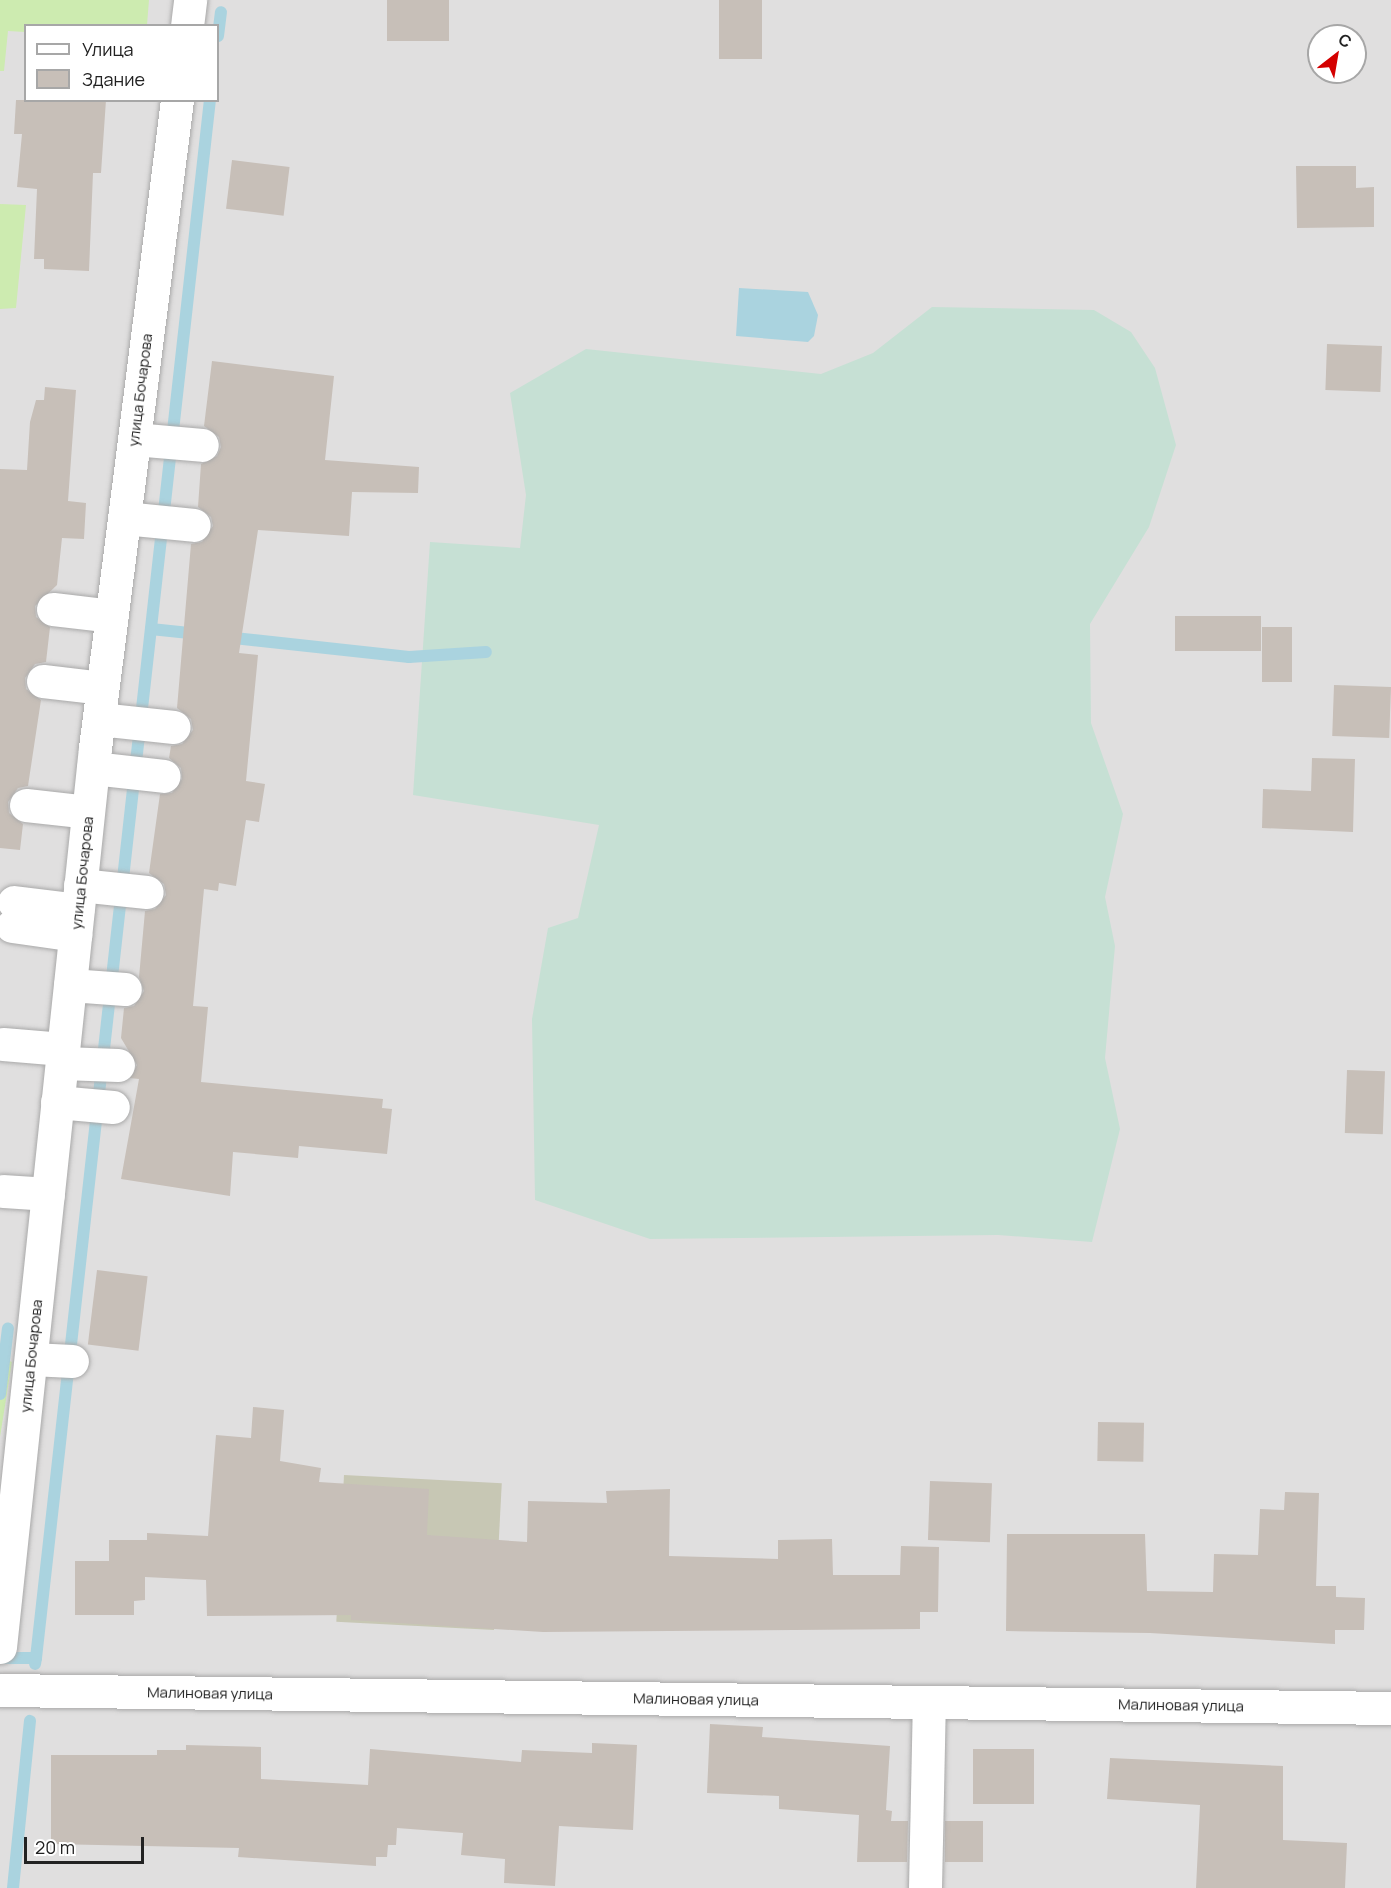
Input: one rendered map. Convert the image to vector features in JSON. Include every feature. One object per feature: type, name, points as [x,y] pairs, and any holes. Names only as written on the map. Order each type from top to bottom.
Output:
[{"type":"street","points":[[187,24],[190,0]]},
{"type":"street","name":"улица Бочарова","points":[[0,1647],[93,768],[177,102]]},
{"type":"street","points":[[134,439],[202,446]]},
{"type":"street","points":[[124,518],[194,525]]},
{"type":"street","points":[[53,609],[112,616]]},
{"type":"street","points":[[43,681],[174,727]]},
{"type":"street","points":[[93,768],[164,776]]},
{"type":"street","points":[[26,805],[88,812]]},
{"type":"street","points":[[13,914],[78,910],[147,891]]},
{"type":"street","points":[[70,985],[125,989]]},
{"type":"street","points":[[3,1044],[118,1065]]},
{"type":"street","points":[[57,1102],[113,1107]]},
{"type":"street","points":[[3,1191],[48,1194]]},
{"type":"street","points":[[31,1359],[72,1361]]},
{"type":"street","name":"Малиновая улица","points":[[0,1690],[1391,1708]]},
{"type":"street","points":[[925,1888],[929,1702]]},
{"type":"shaded area","points":[[0,0],[1391,0],[1391,1888],[0,1888]]},
{"type":"shaded area","points":[[932,307],[1094,310],[1131,332],[1155,368],[1176,445],[1149,527],[1090,624],[1091,723],[1123,814],[1105,897],[1115,946],[1105,1058],[1120,1129],[1092,1242],[998,1235],[650,1239],[535,1200],[532,1019],[548,928],[578,918],[599,825],[413,795],[430,542],[520,548],[526,495],[510,393],[586,349],[821,374],[873,353]]},
{"type":"shaded area","points":[[344,1475],[502,1483],[494,1630],[336,1622]]},
{"type":"green space","points":[[0,0],[149,0],[147,24],[24,24],[24,32],[8,31],[4,71],[0,71]]},
{"type":"green space","points":[[0,204],[26,205],[16,308],[0,309]]},
{"type":"green space","points":[[0,1357],[12,1362],[0,1437]]},
{"type":"water","points":[[739,288],[808,292],[818,315],[814,336],[808,342],[736,336]]},
{"type":"building","points":[[387,0],[449,0],[449,41],[387,41]]},
{"type":"building","points":[[719,0],[762,0],[762,59],[719,59]]},
{"type":"building","points":[[16,100],[24,100],[24,102],[106,102],[101,173],[93,173],[89,271],[44,269],[44,259],[34,259],[37,189],[17,187],[22,134],[14,134]]},
{"type":"building","points":[[232,160],[290,167],[284,216],[226,209]]},
{"type":"building","points":[[1296,166],[1356,166],[1356,188],[1374,187],[1374,227],[1297,228]]},
{"type":"building","points":[[1327,344],[1382,346],[1380,392],[1325,390]]},
{"type":"building","points":[[212,361],[334,376],[325,460],[419,467],[418,493],[352,492],[349,536],[258,530],[239,653],[258,655],[246,781],[265,784],[259,822],[246,820],[236,886],[219,883],[218,891],[204,889],[193,1006],[208,1007],[201,1082],[383,1099],[382,1108],[392,1109],[387,1154],[299,1146],[298,1158],[233,1152],[230,1196],[121,1179],[139,1079],[130,1078],[137,1065],[121,1038],[124,1008],[134,1006],[144,991],[139,977],[145,911],[155,909],[166,895],[164,884],[149,873],[160,794],[172,793],[182,779],[181,768],[169,758],[171,746],[182,744],[193,730],[191,719],[177,708],[191,544],[202,542],[213,526],[211,517],[198,507],[201,464],[217,456],[221,447],[219,437],[204,426]]},
{"type":"building","points":[[45,387],[76,390],[68,501],[86,503],[84,539],[62,538],[57,585],[35,606],[36,617],[50,627],[46,662],[35,664],[25,678],[26,689],[41,700],[28,786],[18,788],[8,802],[9,813],[23,824],[20,850],[0,848],[0,469],[27,470],[30,422],[36,400],[44,400]]},
{"type":"building","points":[[1175,616],[1261,616],[1261,651],[1175,651]]},
{"type":"building","points":[[1262,627],[1292,627],[1292,682],[1262,682]]},
{"type":"building","points":[[1334,685],[1391,687],[1389,738],[1332,736]]},
{"type":"building","points":[[1312,758],[1355,759],[1353,832],[1262,828],[1263,789],[1311,791]]},
{"type":"building","points":[[1347,1070],[1385,1071],[1383,1134],[1345,1133]]},
{"type":"building","points":[[97,1270],[148,1276],[138,1351],[88,1344]]},
{"type":"building","points":[[253,1407],[284,1410],[280,1461],[321,1468],[319,1482],[429,1489],[427,1535],[527,1542],[528,1501],[607,1503],[606,1491],[670,1489],[669,1556],[778,1559],[778,1540],[832,1539],[833,1575],[900,1575],[901,1546],[939,1547],[938,1612],[920,1612],[920,1629],[543,1632],[351,1620],[351,1615],[207,1616],[206,1580],[145,1577],[145,1600],[134,1601],[134,1615],[75,1615],[75,1561],[109,1561],[109,1540],[147,1540],[147,1533],[208,1536],[216,1435],[251,1438]]},
{"type":"building","points":[[1098,1422],[1144,1423],[1143,1462],[1097,1461]]},
{"type":"building","points":[[930,1481],[992,1483],[990,1542],[928,1540]]},
{"type":"building","points":[[1285,1492],[1319,1493],[1316,1586],[1336,1586],[1336,1597],[1365,1598],[1364,1630],[1335,1630],[1335,1644],[1150,1633],[1006,1631],[1007,1534],[1145,1534],[1147,1591],[1213,1592],[1214,1554],[1258,1555],[1260,1509],[1284,1510]]},
{"type":"building","points":[[710,1724],[763,1727],[762,1737],[890,1746],[886,1810],[892,1811],[891,1821],[908,1821],[907,1862],[857,1862],[859,1815],[779,1809],[779,1796],[707,1793]]},
{"type":"building","points":[[592,1743],[637,1745],[633,1830],[559,1826],[555,1886],[504,1883],[505,1859],[461,1855],[463,1833],[397,1828],[396,1845],[388,1845],[387,1857],[376,1857],[376,1866],[238,1857],[239,1848],[51,1844],[51,1755],[157,1755],[157,1750],[186,1750],[186,1745],[261,1747],[261,1779],[368,1785],[370,1749],[521,1762],[522,1750],[592,1753]]},
{"type":"building","points":[[973,1749],[1034,1749],[1034,1804],[973,1804]]},
{"type":"building","points":[[1110,1758],[1283,1766],[1283,1840],[1347,1843],[1345,1888],[1196,1888],[1200,1805],[1107,1799]]},
{"type":"building","points":[[945,1821],[983,1821],[983,1862],[945,1862]]},
{"type":"waterway","points":[[219,28],[221,12]]},
{"type":"waterway","points":[[36,1658],[210,102]]},
{"type":"waterway","points":[[151,629],[199,634]]},
{"type":"waterway","points":[[225,637],[409,657],[486,652]]},
{"type":"waterway","points":[[0,1394],[8,1328]]},
{"type":"waterway","points":[[0,1658],[36,1658],[35,1664]]},
{"type":"waterway","points":[[13,1888],[30,1721]]}]
